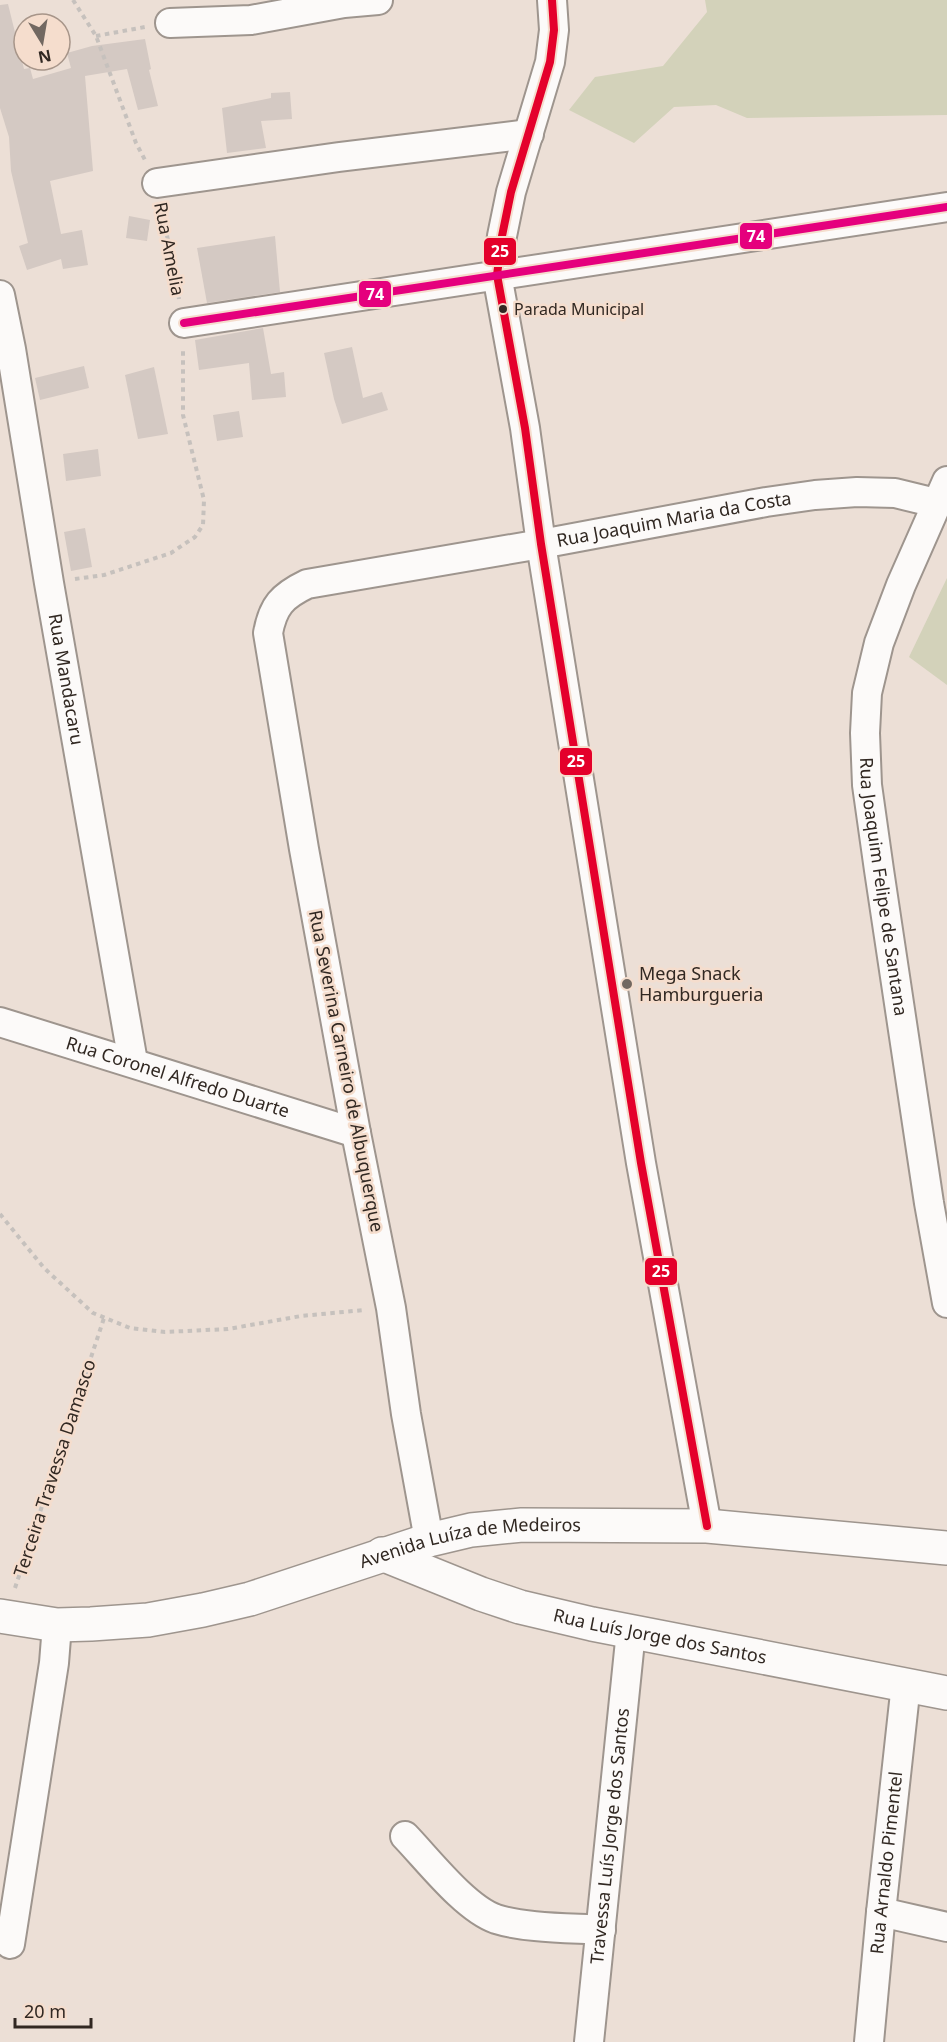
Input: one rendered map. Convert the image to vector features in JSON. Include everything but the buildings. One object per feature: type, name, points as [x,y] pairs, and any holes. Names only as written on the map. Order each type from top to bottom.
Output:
[{"type":"street","points":[[170,23],[251,20],[344,2],[378,0]]},
{"type":"street","points":[[552,0],[554,30],[550,62],[511,192],[497,275],[525,428],[541,544],[641,1163],[707,1526]]},
{"type":"street","points":[[157,183],[339,157],[529,134]]},
{"type":"street","points":[[183,323],[947,207]]},
{"type":"street","name":"Rua Mandacaru","points":[[0,295],[133,1062]]},
{"type":"street","name":"Rua Joaquim Maria da Costa","points":[[278,604],[291,592],[307,584],[766,502],[857,492],[941,492]]},
{"type":"street","name":"Rua Joaquim Felipe de Santana","points":[[941,492],[900,585],[879,643],[867,693],[865,733],[867,785],[879,870],[928,1203],[947,1303]]},
{"type":"street","name":"Rua Severina Carneiro de Albuquerque","points":[[278,604],[271,618],[268,633],[304,849],[391,1308],[406,1414],[429,1540]]},
{"type":"street","name":"Rua Coronel Alfredo Duarte","points":[[0,1022],[356,1133]]},
{"type":"street","name":"Avenida Luíza de Medeiros","points":[[3,1617],[57,1625],[148,1620],[250,1599],[429,1540],[471,1530],[522,1525],[707,1526],[947,1548]]},
{"type":"street","name":"Rua Luís Jorge dos Santos","points":[[382,1554],[481,1594],[520,1607],[592,1624],[947,1693]]},
{"type":"street","points":[[10,1944],[54,1663],[57,1625]]},
{"type":"street","name":"Travessa Luís Jorge dos Santos","points":[[590,2042],[631,1631]]},
{"type":"street","name":"Rua Arnaldo Pimentel","points":[[869,2042],[906,1684]]},
{"type":"street","points":[[405,1836],[468,1902],[494,1918],[510,1923],[601,1930]]},
{"type":"street","points":[[881,1912],[947,1927]]},
{"type":"path","name":"Rua Amelia","points":[[49,584],[104,575],[162,556],[195,537],[203,525],[204,500],[183,415],[183,323],[157,183],[136,143],[96,36],[74,0]]},
{"type":"path","points":[[96,36],[170,23]]},
{"type":"path","points":[[0,1214],[44,1268],[93,1313],[130,1328],[165,1332],[228,1329],[301,1316],[391,1308]]},
{"type":"path","name":"Terceira Travessa Damasco","points":[[3,1617],[104,1318]]},
{"type":"green space","points":[[705,0],[947,0],[947,115],[747,118],[716,105],[674,107],[634,143],[569,110],[595,77],[663,66],[707,12]]},
{"type":"green space","points":[[947,578],[947,685],[909,657]]},
{"type":"transit line","name":"25","points":[[552,0],[554,30],[550,62],[511,192],[497,275],[525,428],[541,544],[641,1163],[707,1526]]},
{"type":"transit line","name":"74","points":[[184,323],[947,207]]},
{"type":"place","name":"Parada Municipal","points":[[503,309]]},
{"type":"place","name":"Mega Snack Hamburgueria","points":[[627,984]]}]
